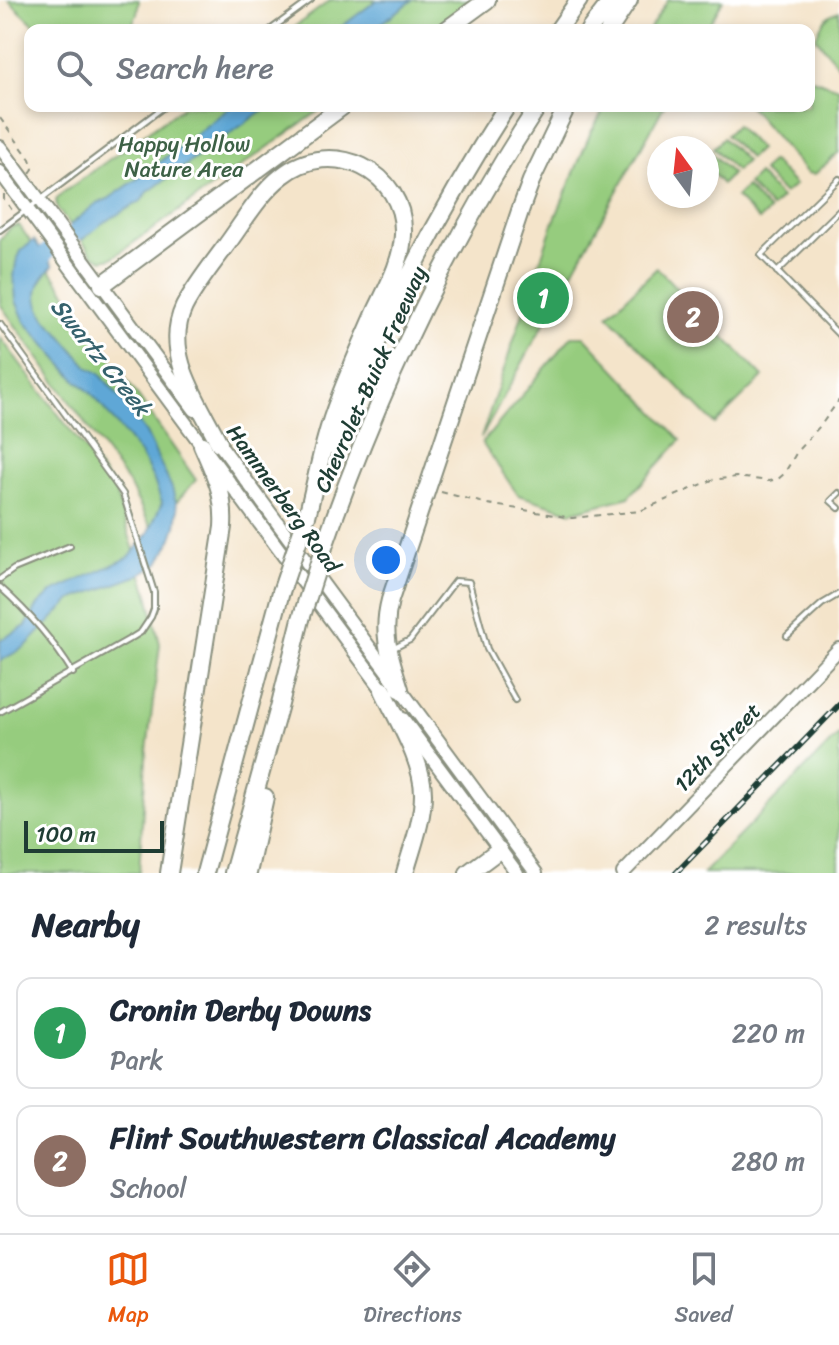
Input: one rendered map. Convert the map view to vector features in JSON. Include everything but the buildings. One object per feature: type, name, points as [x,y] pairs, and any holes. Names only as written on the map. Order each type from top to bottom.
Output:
[{"type":"highway","points":[[454,24],[487,0]]},
{"type":"highway","points":[[562,24],[579,0]]},
{"type":"highway","points":[[594,24],[612,0]]},
{"type":"highway","points":[[613,24],[629,0]]},
{"type":"highway","points":[[102,285],[335,112]]},
{"type":"highway","name":"Chevrolet-Buick Freeway","points":[[205,873],[281,592],[359,383],[463,176],[503,112]]},
{"type":"highway","name":"Chevrolet-Buick Freeway","points":[[233,873],[301,619],[360,447],[414,326],[473,212],[534,112]]},
{"type":"highway","points":[[400,689],[389,651],[385,622],[390,600],[521,208],[564,112]]},
{"type":"highway","points":[[169,873],[224,506],[211,444],[178,354],[178,325],[185,305],[260,199],[277,180],[310,161],[343,160],[365,167],[384,182],[397,202],[403,223],[402,245],[391,279],[332,417],[306,519]]},
{"type":"highway","points":[[383,690],[414,756],[423,786],[420,817],[405,873]]},
{"type":"highway","points":[[248,873],[273,762],[280,704]]},
{"type":"highway","points":[[468,873],[499,850]]},
{"type":"street","name":"Hammerberg Road","points":[[0,147],[102,285],[383,690],[517,873]]},
{"type":"street","name":"Hammerberg Road","points":[[0,172],[22,213],[45,233],[98,305],[211,444],[400,689],[536,873]]},
{"type":"street","points":[[98,305],[102,285]]},
{"type":"street","name":"12th Street","points":[[623,873],[839,649]]},
{"type":"street","points":[[499,850],[504,840],[502,828]]},
{"type":"lane","points":[[278,24],[311,0]]},
{"type":"lane","points":[[0,230],[157,112]]},
{"type":"lane","points":[[839,179],[761,255],[839,335]]},
{"type":"lane","points":[[777,272],[839,211]]},
{"type":"lane","points":[[0,324],[118,486],[139,542],[155,600],[147,625],[133,637],[0,712]]},
{"type":"lane","points":[[839,493],[831,501],[839,508]]},
{"type":"lane","points":[[0,579],[14,569],[70,546]]},
{"type":"lane","points":[[389,651],[410,640],[455,581],[469,582],[487,649],[515,700]]},
{"type":"lane","points":[[0,587],[26,610],[73,673]]},
{"type":"lane","points":[[787,636],[822,604],[839,594]]},
{"type":"path","points":[[0,118],[32,162],[33,169],[28,175]]},
{"type":"path","points":[[6,191],[4,199],[22,213]]},
{"type":"path","points":[[440,492],[488,504],[572,518],[640,511],[712,480],[736,477],[769,481],[778,479],[839,400]]},
{"type":"green space","points":[[8,0],[139,0],[133,24],[34,24]]},
{"type":"green space","points":[[331,0],[473,0],[440,24],[298,24]]},
{"type":"green space","points":[[668,0],[723,0],[709,24],[653,24]]},
{"type":"green space","points":[[839,11],[839,66],[816,38],[824,21]]},
{"type":"green space","points":[[815,80],[839,88],[839,152],[815,174],[807,173],[754,112],[815,112]]},
{"type":"green space","name":"Happy Hollow Nature Area","points":[[176,112],[318,112],[112,258],[103,260],[93,255],[57,208],[56,200]]},
{"type":"green space","points":[[603,112],[661,112],[481,438],[552,226],[590,134]]},
{"type":"green space","points":[[736,125],[759,149],[749,158],[726,135]]},
{"type":"green space","points":[[723,138],[746,161],[736,171],[719,154],[719,142]]},
{"type":"green space","points":[[719,161],[732,174],[722,184],[719,181]]},
{"type":"green space","points":[[772,161],[795,185],[784,194],[762,171]]},
{"type":"green space","points":[[758,174],[781,198],[771,208],[748,184]]},
{"type":"green space","points":[[746,187],[769,211],[759,220],[736,197]]},
{"type":"green space","points":[[19,225],[196,480],[152,529],[130,486],[0,304],[0,240],[11,227]]},
{"type":"green space","points":[[657,268],[763,377],[715,424],[608,315]]},
{"type":"green space","points":[[572,336],[584,336],[681,440],[629,497],[572,512],[518,495],[482,443]]},
{"type":"green space","points":[[0,337],[114,488],[148,594],[160,644],[146,759],[139,873],[0,873]]},
{"type":"green space","points":[[839,734],[839,873],[703,873]]},
{"type":"water","points":[[377,0],[413,0],[380,24],[345,24]]},
{"type":"water","points":[[224,112],[261,112],[148,192],[141,201],[101,224],[82,240],[70,225],[97,203],[140,177]]},
{"type":"water","points":[[34,240],[53,266],[38,288],[37,299],[41,311],[88,367],[100,374],[146,433],[172,488],[178,510],[172,538],[159,563],[137,576],[71,600],[25,647],[0,661],[0,640],[26,626],[38,605],[52,592],[128,558],[148,534],[162,503],[140,454],[93,395],[25,322],[16,301],[14,277],[21,251]]},
{"type":"waterway","name":"Swartz Creek","points":[[31,271],[48,251],[93,221]]},
{"type":"railway","points":[[676,873],[839,705]]},
{"type":"place","name":"Cronin Derby Downs","points":[[543,298]]},
{"type":"place","name":"Flint Southwestern Classical Academy","points":[[693,317]]}]
